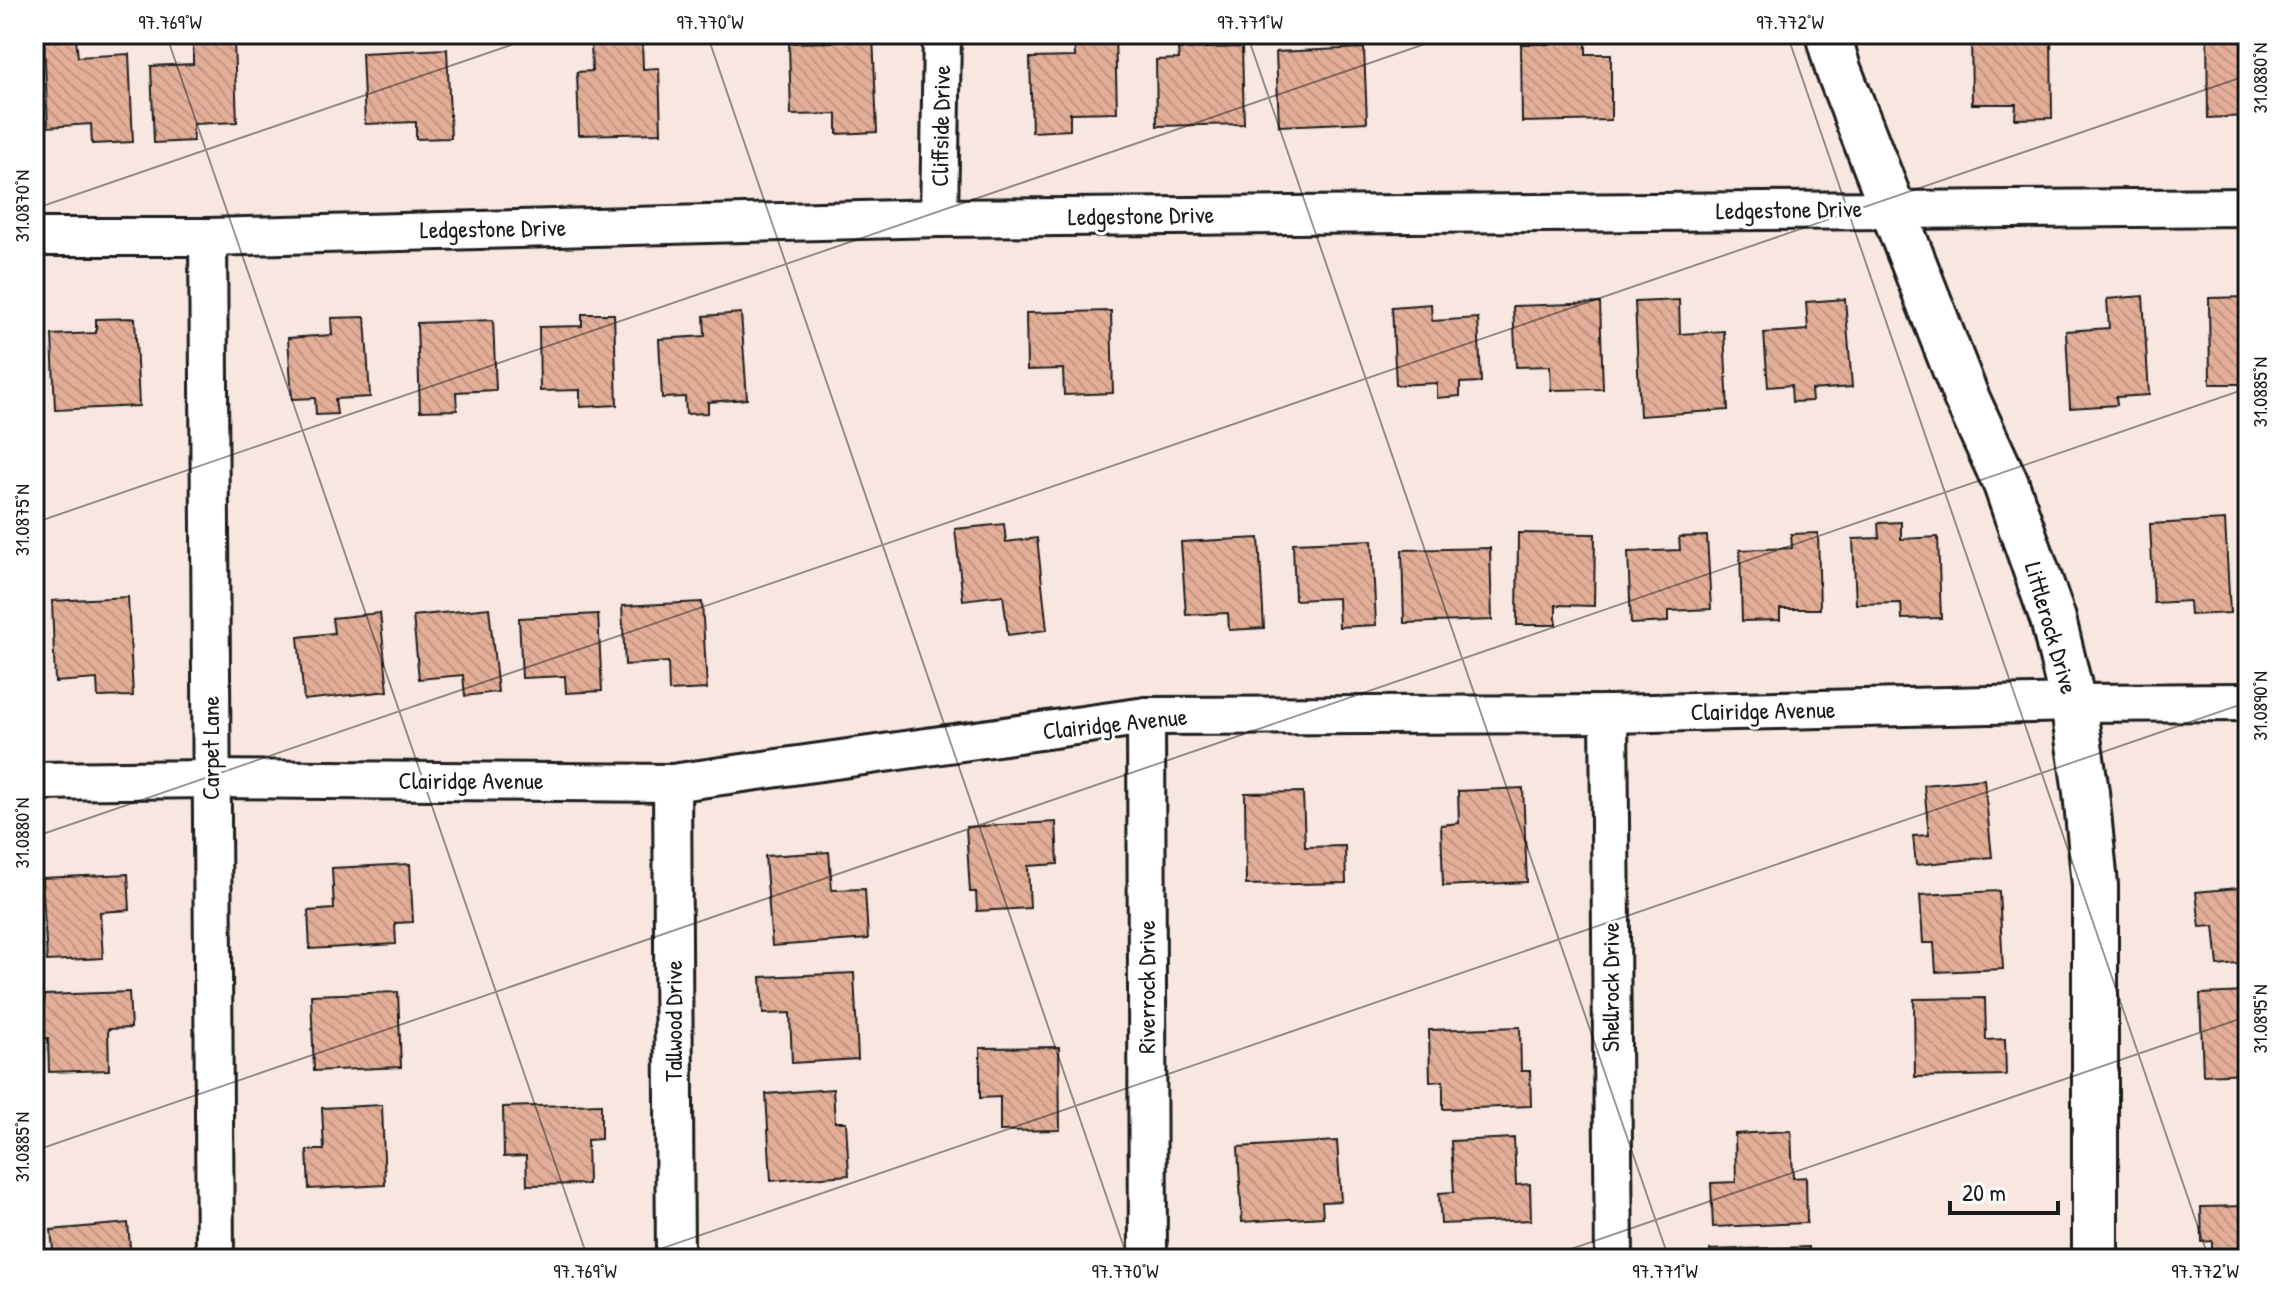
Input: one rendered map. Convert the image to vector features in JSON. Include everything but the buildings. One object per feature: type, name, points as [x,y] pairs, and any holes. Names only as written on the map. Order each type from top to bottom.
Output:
[{"type":"street","name":"Cliffside Drive","points":[[939,218],[942,34]]},
{"type":"street","name":"Littlerock Drive","points":[[1828,34],[1838,69],[1966,397],[2006,484],[2053,619],[2073,703],[2095,885],[2095,1259]]},
{"type":"street","name":"Ledgestone Drive","points":[[34,237],[208,237],[939,218],[2248,207]]},
{"type":"street","name":"Carpet Lane","points":[[208,237],[215,1259]]},
{"type":"street","name":"Clairidge Avenue","points":[[34,781],[211,779],[672,783],[1146,716],[1609,714],[2248,702]]},
{"type":"street","name":"Shellrock Drive","points":[[1609,714],[1614,1259]]},
{"type":"street","name":"Riverrock Drive","points":[[1146,716],[1148,1259]]},
{"type":"street","name":"Tallwood Drive","points":[[672,783],[675,1259]]}]
